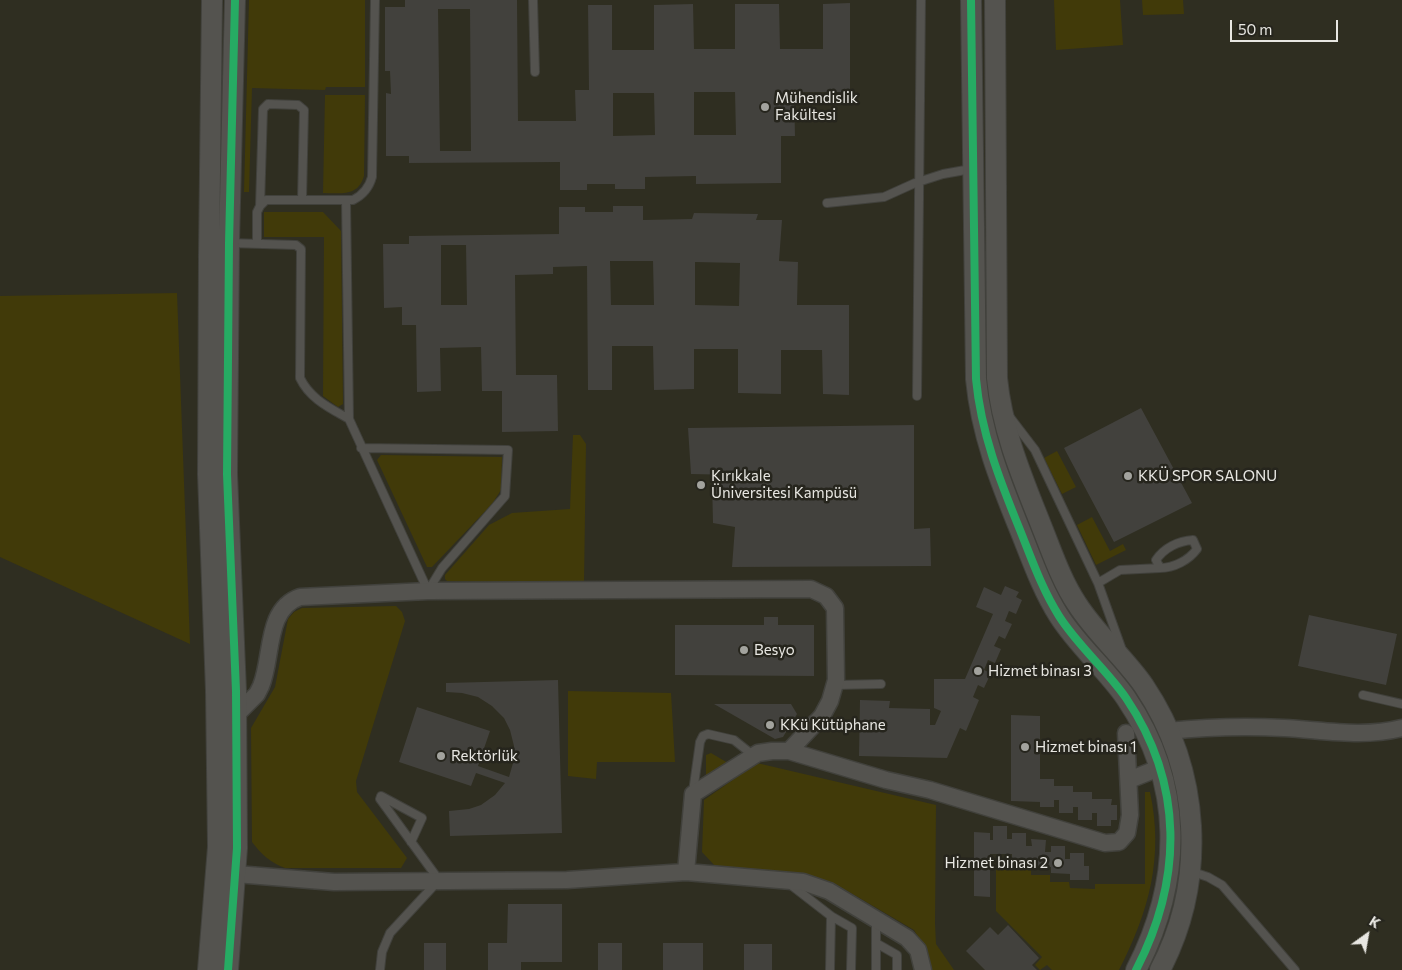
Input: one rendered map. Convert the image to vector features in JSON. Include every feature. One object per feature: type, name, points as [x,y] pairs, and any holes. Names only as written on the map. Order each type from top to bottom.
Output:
[{"type":"street","points":[[208,970],[226,874],[237,848],[208,474],[212,0]]},
{"type":"street","points":[[226,715],[229,251],[235,0]]},
{"type":"street","points":[[971,0],[976,379],[980,411],[990,453],[1048,599],[1075,639],[1125,697],[1144,728],[1159,768],[1170,821],[1169,869],[1160,916],[1136,970]]},
{"type":"street","points":[[995,0],[997,378],[1001,407],[1014,456],[1063,580],[1089,621],[1127,664],[1150,696],[1168,731],[1180,761],[1188,793],[1191,819],[1190,871],[1180,922],[1160,970]]},
{"type":"street","points":[[973,168],[995,168]]},
{"type":"street","points":[[209,258],[229,251]]},
{"type":"street","points":[[226,715],[257,694],[261,686],[279,613],[288,603],[300,598],[428,591],[811,589],[826,596],[835,608],[835,685],[822,716],[789,751]]},
{"type":"street","points":[[1168,731],[1207,727],[1281,728],[1365,733],[1385,732],[1402,728]]},
{"type":"street","points":[[686,872],[693,794],[758,753],[767,751],[789,751],[886,780],[930,790],[1105,843],[1119,842],[1127,833],[1130,815],[1126,733]]},
{"type":"street","points":[[1129,780],[1180,761]]},
{"type":"street","points":[[1169,869],[1190,871]]},
{"type":"street","points":[[226,874],[334,882],[567,880],[686,872],[804,882],[820,886],[906,938],[918,950],[923,970]]},
{"type":"street","points":[[226,874],[228,970]]},
{"type":"lane","points":[[256,243],[257,212],[266,200],[353,200],[368,188],[372,177],[374,0]]},
{"type":"lane","points":[[533,0],[535,72]]},
{"type":"lane","points":[[917,396],[921,0]]},
{"type":"lane","points":[[260,206],[263,109],[268,104],[298,105],[304,110],[302,200]]},
{"type":"lane","points":[[827,203],[884,197],[919,181],[973,168]]},
{"type":"lane","points":[[346,200],[348,419],[428,591]]},
{"type":"lane","points":[[229,251],[256,243],[296,245],[300,249],[300,378],[304,388],[312,396],[348,419]]},
{"type":"lane","points":[[1001,407],[1035,450],[1098,583],[1127,664]]},
{"type":"lane","points":[[361,448],[508,450],[505,496],[442,568],[428,591]]},
{"type":"lane","points":[[1098,583],[1120,570],[1170,568],[1192,556],[1197,549],[1193,540],[1183,540],[1161,552],[1156,560],[1160,568]]},
{"type":"lane","points":[[835,685],[881,684]]},
{"type":"lane","points":[[1363,695],[1402,704]]},
{"type":"lane","points":[[693,794],[700,742],[705,735],[734,740],[754,756]]},
{"type":"lane","points":[[380,970],[382,952],[390,933],[439,880],[411,842],[380,799],[381,796],[422,818],[411,842]]},
{"type":"lane","points":[[1190,871],[1208,877],[1222,885],[1295,970]]},
{"type":"lane","points":[[785,880],[831,916],[852,928],[851,970]]},
{"type":"lane","points":[[830,970],[831,916]]},
{"type":"lane","points":[[876,919],[876,970]]},
{"type":"lane","points":[[876,943],[897,955],[897,970]]},
{"type":"shaded area","name":"Kırıkkale Üniversitesi Kampüsü","points":[[0,0],[1402,0],[1402,970],[0,970]]},
{"type":"shaded area","points":[[249,0],[365,0],[365,87],[326,87],[325,90],[252,88],[249,192],[244,192]]},
{"type":"shaded area","points":[[1054,0],[1120,0],[1123,45],[1056,50]]},
{"type":"shaded area","points":[[1142,0],[1183,0],[1184,14],[1143,15]]},
{"type":"shaded area","points":[[325,95],[365,95],[364,176],[358,188],[353,191],[323,193]]},
{"type":"shaded area","points":[[264,212],[323,212],[341,231],[343,404],[338,407],[323,396],[324,237],[264,237]]},
{"type":"shaded area","points":[[177,293],[190,644],[0,557],[0,296]]},
{"type":"shaded area","points":[[573,435],[580,435],[586,444],[584,583],[447,581],[445,575],[489,525],[512,513],[570,509]]},
{"type":"shaded area","points":[[1057,451],[1076,487],[1062,494],[1044,458]]},
{"type":"shaded area","points":[[381,455],[502,457],[501,490],[492,504],[432,567],[427,567],[377,460]]},
{"type":"shaded area","points":[[1092,517],[1110,551],[1123,544],[1126,550],[1096,565],[1077,525]]},
{"type":"shaded area","points":[[396,606],[402,612],[405,621],[356,781],[357,792],[407,858],[401,868],[285,868],[275,864],[252,842],[251,728],[275,687],[288,619],[294,612],[302,608]]},
{"type":"shaded area","points":[[568,691],[671,693],[675,762],[597,762],[596,779],[568,776]]},
{"type":"shaded area","points":[[711,753],[728,763],[706,785],[706,755]]},
{"type":"shaded area","points":[[757,763],[936,805],[936,944],[954,970],[932,970],[928,955],[914,930],[832,882],[787,874],[716,867],[702,852],[704,800]]},
{"type":"shaded area","points":[[1145,792],[1150,792],[1154,816],[1154,862],[1151,884],[1138,927],[1119,970],[1052,970],[1047,965],[1040,970],[1035,965],[1042,957],[996,911],[996,862],[1012,862],[1012,868],[1031,869],[1031,875],[1050,875],[1050,882],[1069,882],[1070,888],[1095,889],[1095,884],[1145,884]]},
{"type":"building","name":"Mühendislik Fakültesi","points":[[405,0],[517,0],[518,121],[576,121],[575,90],[589,90],[588,5],[612,5],[612,50],[654,50],[654,5],[693,4],[694,49],[735,49],[735,4],[779,4],[780,49],[823,49],[823,4],[850,3],[850,92],[794,92],[795,136],[781,136],[781,183],[696,184],[696,176],[645,177],[645,189],[615,189],[615,184],[587,184],[587,190],[560,190],[560,162],[409,163],[409,156],[386,156],[386,93],[391,94],[390,71],[385,71],[385,7],[405,7]],"holes":[[[438,9],[470,9],[471,151],[440,151]],[[694,92],[735,92],[736,135],[694,135]],[[613,93],[654,93],[655,135],[613,136]]]},
{"type":"building","points":[[613,206],[643,206],[643,220],[692,219],[694,213],[758,214],[756,220],[782,220],[779,261],[798,262],[797,305],[849,305],[849,395],[823,394],[822,350],[781,350],[781,394],[738,393],[738,349],[694,349],[694,389],[654,390],[653,346],[612,346],[612,390],[588,390],[587,266],[553,267],[553,274],[515,275],[516,375],[557,375],[558,431],[502,432],[502,391],[482,391],[481,347],[440,348],[441,391],[417,392],[416,325],[402,325],[402,307],[384,308],[383,244],[409,244],[409,236],[559,234],[559,207],[585,207],[585,212],[613,212]],"holes":[[[441,245],[466,245],[467,305],[441,305]],[[610,261],[653,261],[654,305],[611,305]],[[695,262],[740,263],[739,306],[695,305]]]},
{"type":"building","name":"KKÜ SPOR SALONU","points":[[1141,408],[1192,503],[1114,542],[1064,448]]},
{"type":"building","points":[[914,425],[914,529],[930,528],[931,566],[732,567],[735,527],[713,523],[712,481],[734,484],[736,475],[691,474],[688,428]]},
{"type":"building","name":"Hizmet binası 3","points":[[1005,586],[1019,592],[1016,597],[1022,600],[1016,614],[1009,611],[1005,621],[1012,624],[1005,639],[999,636],[994,646],[1001,649],[995,663],[988,660],[984,670],[991,673],[984,688],[978,685],[973,697],[979,700],[966,731],[960,728],[947,758],[859,756],[860,700],[890,701],[889,708],[930,709],[930,725],[935,725],[941,711],[934,708],[934,679],[965,679],[993,614],[976,607],[984,587],[1001,595]]},
{"type":"building","points":[[1309,615],[1397,634],[1386,685],[1298,666]]},
{"type":"building","name":"Besyo","points":[[764,617],[778,617],[778,625],[814,625],[814,676],[675,675],[675,625],[764,625]]},
{"type":"building","name":"Rektörlük","points":[[558,680],[562,833],[450,836],[449,811],[469,809],[481,805],[495,795],[505,783],[476,773],[471,786],[399,762],[417,707],[490,731],[478,766],[509,777],[513,763],[514,746],[510,730],[504,718],[492,706],[478,697],[446,692],[446,683]]},
{"type":"building","name":"KKü Kütüphane","points":[[714,704],[791,704],[797,714],[783,737],[775,739]]},
{"type":"building","name":"Hizmet binası 1","points":[[1011,715],[1040,716],[1040,779],[1054,779],[1054,786],[1073,786],[1073,792],[1092,792],[1092,799],[1112,799],[1111,805],[1117,805],[1117,820],[1111,820],[1111,826],[1097,826],[1097,813],[1092,813],[1092,820],[1078,820],[1078,807],[1073,807],[1073,813],[1059,813],[1059,800],[1054,800],[1054,807],[1040,807],[1040,802],[1011,801]]},
{"type":"building","name":"Hizmet binası 2","points":[[993,826],[1007,826],[1007,839],[1012,839],[1012,833],[1026,833],[1026,846],[1032,846],[1031,839],[1046,840],[1045,852],[1051,852],[1051,846],[1065,846],[1065,859],[1070,859],[1070,853],[1084,853],[1084,866],[1089,866],[1089,880],[1070,880],[1070,874],[1051,873],[1051,867],[1031,867],[1031,860],[1012,860],[1012,854],[990,854],[990,897],[974,896],[974,832],[990,833],[990,840],[993,840]]},
{"type":"building","points":[[508,904],[562,904],[562,962],[521,962],[521,970],[488,970],[488,943],[507,943]]},
{"type":"building","points":[[1008,925],[1039,958],[1032,965],[1037,970],[985,970],[966,951],[990,927],[998,935]]},
{"type":"building","points":[[424,943],[446,943],[446,970],[424,970]]},
{"type":"building","points":[[598,943],[622,943],[622,970],[598,970]]},
{"type":"building","points":[[663,943],[703,943],[703,970],[663,970]]},
{"type":"building","points":[[744,944],[772,944],[772,970],[744,970]]},
{"type":"cycle path","points":[[228,970],[237,848],[236,691],[227,474],[229,243],[235,0]]},
{"type":"cycle path","points":[[971,0],[976,379],[982,418],[1005,493],[1047,595],[1067,627],[1126,698],[1145,731],[1159,764],[1167,798],[1170,832],[1169,867],[1162,901],[1151,936],[1136,970]]},
{"type":"place","name":"Mühendislik Fakültesi","points":[[765,107]]},
{"type":"place","name":"KKÜ SPOR SALONU","points":[[1128,476]]},
{"type":"place","name":"Kırıkkale Üniversitesi Kampüsü","points":[[701,485]]},
{"type":"place","name":"Besyo","points":[[744,650]]},
{"type":"place","name":"Hizmet binası 3","points":[[978,671]]},
{"type":"place","name":"KKü Kütüphane","points":[[770,725]]},
{"type":"place","name":"Hizmet binası 1","points":[[1025,747]]},
{"type":"place","name":"Rektörlük","points":[[441,756]]},
{"type":"place","name":"Hizmet binası 2","points":[[1058,863]]}]
